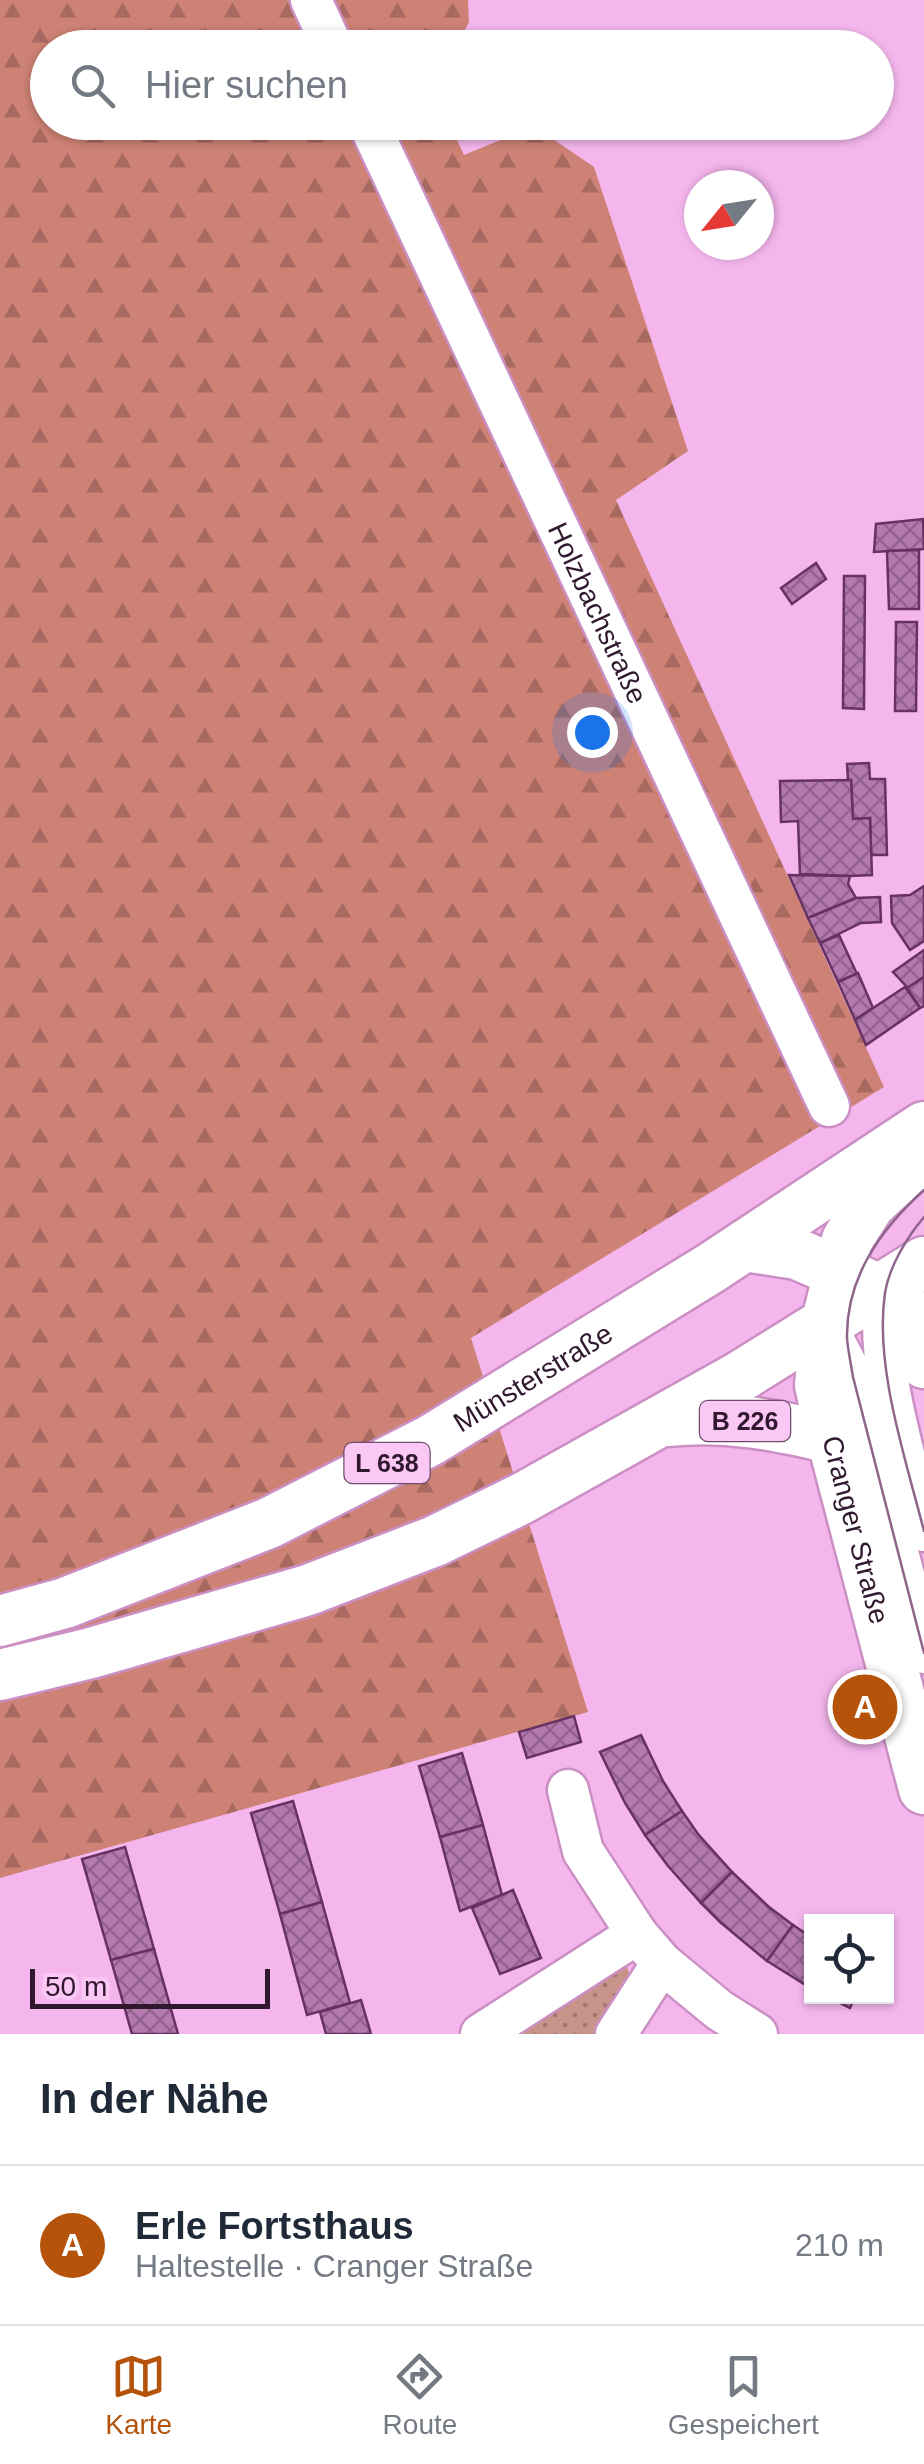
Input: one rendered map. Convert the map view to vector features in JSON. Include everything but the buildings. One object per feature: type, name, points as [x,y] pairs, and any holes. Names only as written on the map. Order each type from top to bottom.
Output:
[{"type":"main road","name":"Münsterstraße","points":[[0,1621],[65,1602],[269,1523],[432,1440],[745,1246],[924,1127]]},
{"type":"main road","name":"Cranger Straße","points":[[924,1152],[870,1204],[846,1240],[867,1287],[820,1385],[852,1443],[924,1789]]},
{"type":"main road","points":[[745,1246],[797,1254],[905,1309],[911,1364]]},
{"type":"main road","points":[[0,1675],[90,1653],[326,1584],[435,1541],[522,1500],[658,1422],[867,1287]]},
{"type":"main road","name":"B 226","points":[[658,1422],[704,1417],[778,1426],[852,1443]]},
{"type":"street","points":[[310,0],[324,30]]},
{"type":"street","name":"Holzbachstraße","points":[[376,140],[829,1106]]},
{"type":"street","points":[[911,1364],[897,1425],[924,1531]]},
{"type":"street","points":[[852,1443],[924,1653]]},
{"type":"street","points":[[568,1790],[582,1851],[649,1949],[719,2010],[758,2034]]},
{"type":"street","points":[[482,2034],[649,1949]]},
{"type":"street","points":[[616,2034],[649,1949]]},
{"type":"green space","points":[[0,0],[468,0],[469,22],[465,30],[30,30],[30,140],[457,140],[464,155],[500,140],[554,140],[594,167],[688,451],[616,500],[884,1087],[471,1338],[588,1712],[0,1878]]},
{"type":"shaded area","points":[[620,1964],[627,1967],[630,1976],[598,2034],[502,2034]]},
{"type":"tram line","points":[[924,1190],[894,1221],[869,1256],[853,1295],[847,1338],[853,1377],[924,1653]]},
{"type":"tram line","points":[[924,1217],[890,1273],[883,1321],[894,1413],[924,1531]]},
{"type":"place","name":"Erle Fortsthaus","points":[[865,1707]]}]
